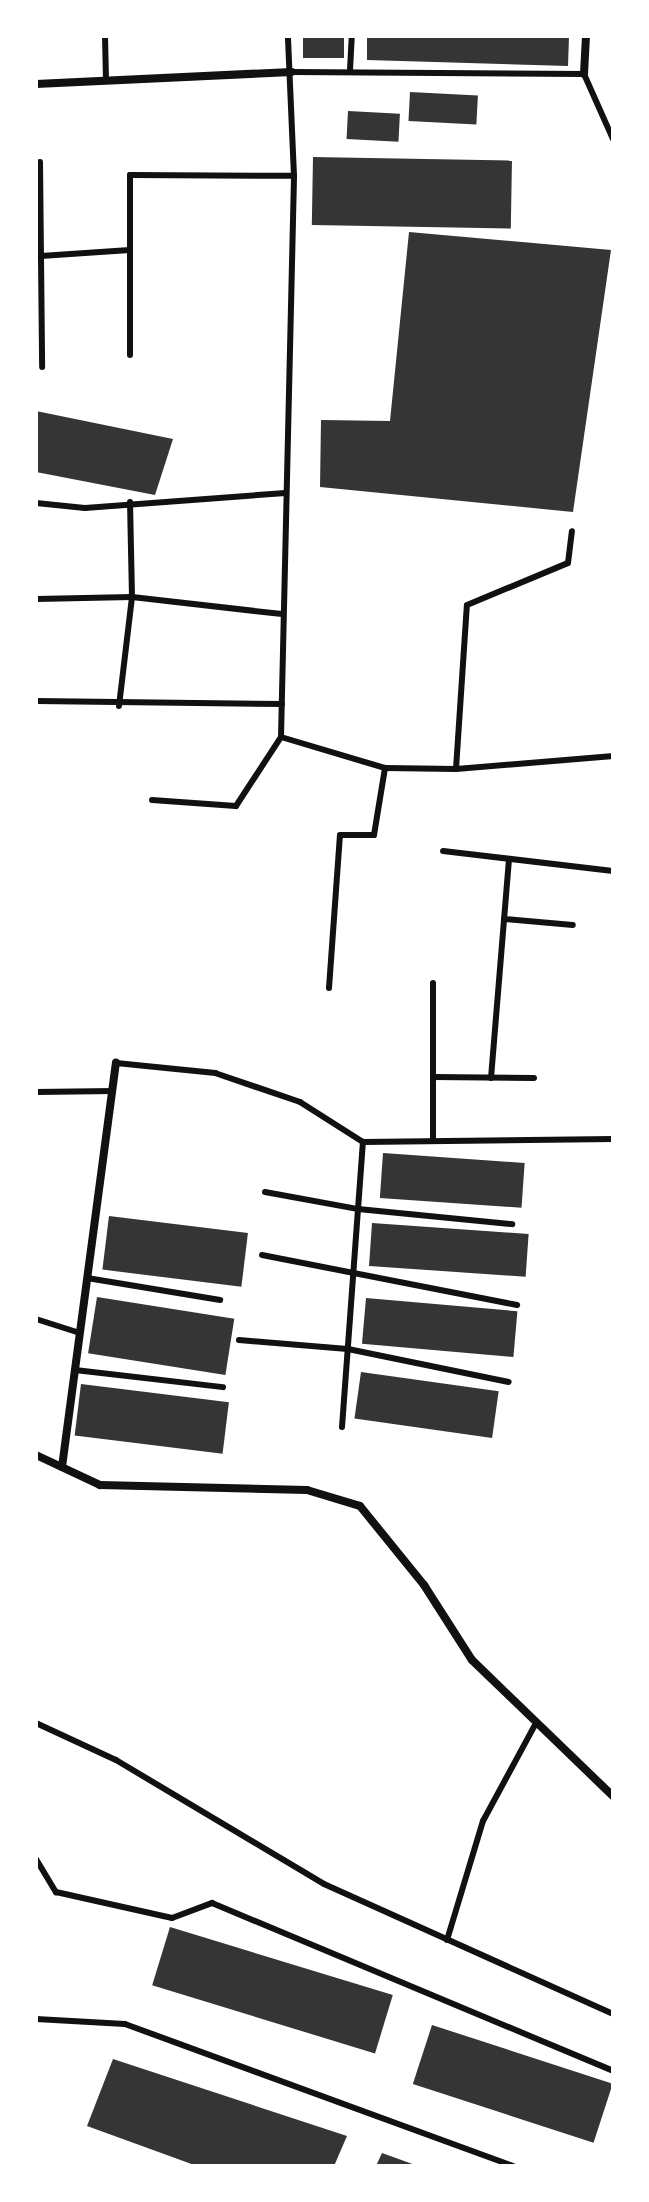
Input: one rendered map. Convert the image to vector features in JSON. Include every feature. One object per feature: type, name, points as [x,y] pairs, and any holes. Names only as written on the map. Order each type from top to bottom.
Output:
[{"type":"street","points":[[584,74],[586,36]]},
{"type":"street","points":[[36,84],[292,72]]},
{"type":"street","points":[[62,1467],[116,1063]]},
{"type":"street","points":[[36,1455],[100,1485],[307,1490],[360,1506],[424,1585],[472,1660],[613,1796]]},
{"type":"lane","points":[[105,36],[106,80]]},
{"type":"lane","points":[[152,800],[236,806],[281,737],[294,176],[292,72],[288,36]]},
{"type":"lane","points":[[350,70],[352,36]]},
{"type":"lane","points":[[292,72],[584,74],[613,139]]},
{"type":"lane","points":[[40,162],[42,367]]},
{"type":"lane","points":[[130,355],[130,175],[294,176]]},
{"type":"lane","points":[[41,256],[130,250]]},
{"type":"lane","points":[[36,503],[85,508],[130,502],[285,493]]},
{"type":"lane","points":[[119,706],[132,597],[130,502]]},
{"type":"lane","points":[[456,769],[467,605],[568,563],[572,531]]},
{"type":"lane","points":[[36,599],[132,597],[282,614]]},
{"type":"lane","points":[[36,701],[119,706],[282,704]]},
{"type":"lane","points":[[281,737],[385,768],[456,769],[613,756]]},
{"type":"lane","points":[[329,988],[340,835],[374,835],[385,768]]},
{"type":"lane","points":[[443,851],[613,871]]},
{"type":"lane","points":[[491,1078],[509,861]]},
{"type":"lane","points":[[504,919],[573,925]]},
{"type":"lane","points":[[433,983],[433,1141]]},
{"type":"lane","points":[[116,1063],[215,1073],[300,1102],[363,1142],[613,1139]]},
{"type":"lane","points":[[433,1077],[534,1078]]},
{"type":"lane","points":[[36,1092],[113,1091]]},
{"type":"lane","points":[[342,1427],[363,1142]]},
{"type":"lane","points":[[265,1192],[358,1209],[512,1224]]},
{"type":"lane","points":[[262,1255],[354,1270],[517,1305]]},
{"type":"lane","points":[[87,1278],[220,1300]]},
{"type":"lane","points":[[36,1319],[80,1333]]},
{"type":"lane","points":[[239,1340],[348,1349],[509,1382]]},
{"type":"lane","points":[[75,1370],[223,1387]]},
{"type":"lane","points":[[36,1723],[116,1760],[324,1884],[613,2014]]},
{"type":"lane","points":[[447,1940],[483,1821],[536,1723]]},
{"type":"lane","points":[[36,1859],[56,1892],[172,1918],[212,1903],[613,2071]]},
{"type":"lane","points":[[36,2019],[125,2024],[514,2166]]},
{"type":"building","points":[[303,36],[344,36],[344,58],[303,58]]},
{"type":"building","points":[[367,36],[569,36],[568,66],[367,60]]},
{"type":"building","points":[[410,92],[478,96],[476,125],[408,121]]},
{"type":"building","points":[[348,111],[400,114],[398,142],[347,139]]},
{"type":"building","points":[[313,157],[512,160],[511,228],[312,225]]},
{"type":"building","points":[[409,232],[611,250],[573,512],[320,487],[321,420],[390,421]]},
{"type":"building","points":[[36,411],[173,439],[155,495],[36,472]]},
{"type":"building","points":[[383,1153],[525,1163],[522,1208],[380,1198]]},
{"type":"building","points":[[109,1216],[248,1233],[241,1287],[102,1270]]},
{"type":"building","points":[[372,1223],[529,1234],[526,1277],[369,1266]]},
{"type":"building","points":[[97,1297],[234,1319],[225,1375],[88,1353]]},
{"type":"building","points":[[366,1298],[517,1311],[513,1357],[362,1344]]},
{"type":"building","points":[[361,1372],[499,1391],[492,1438],[354,1419]]},
{"type":"building","points":[[81,1384],[229,1402],[223,1454],[75,1436]]},
{"type":"building","points":[[170,1927],[393,1995],[375,2053],[152,1985]]},
{"type":"building","points":[[432,2025],[613,2084],[594,2143],[413,2084]]},
{"type":"building","points":[[113,2059],[347,2136],[334,2166],[197,2166],[87,2126]]},
{"type":"building","points":[[382,2153],[418,2166],[376,2166]]}]
